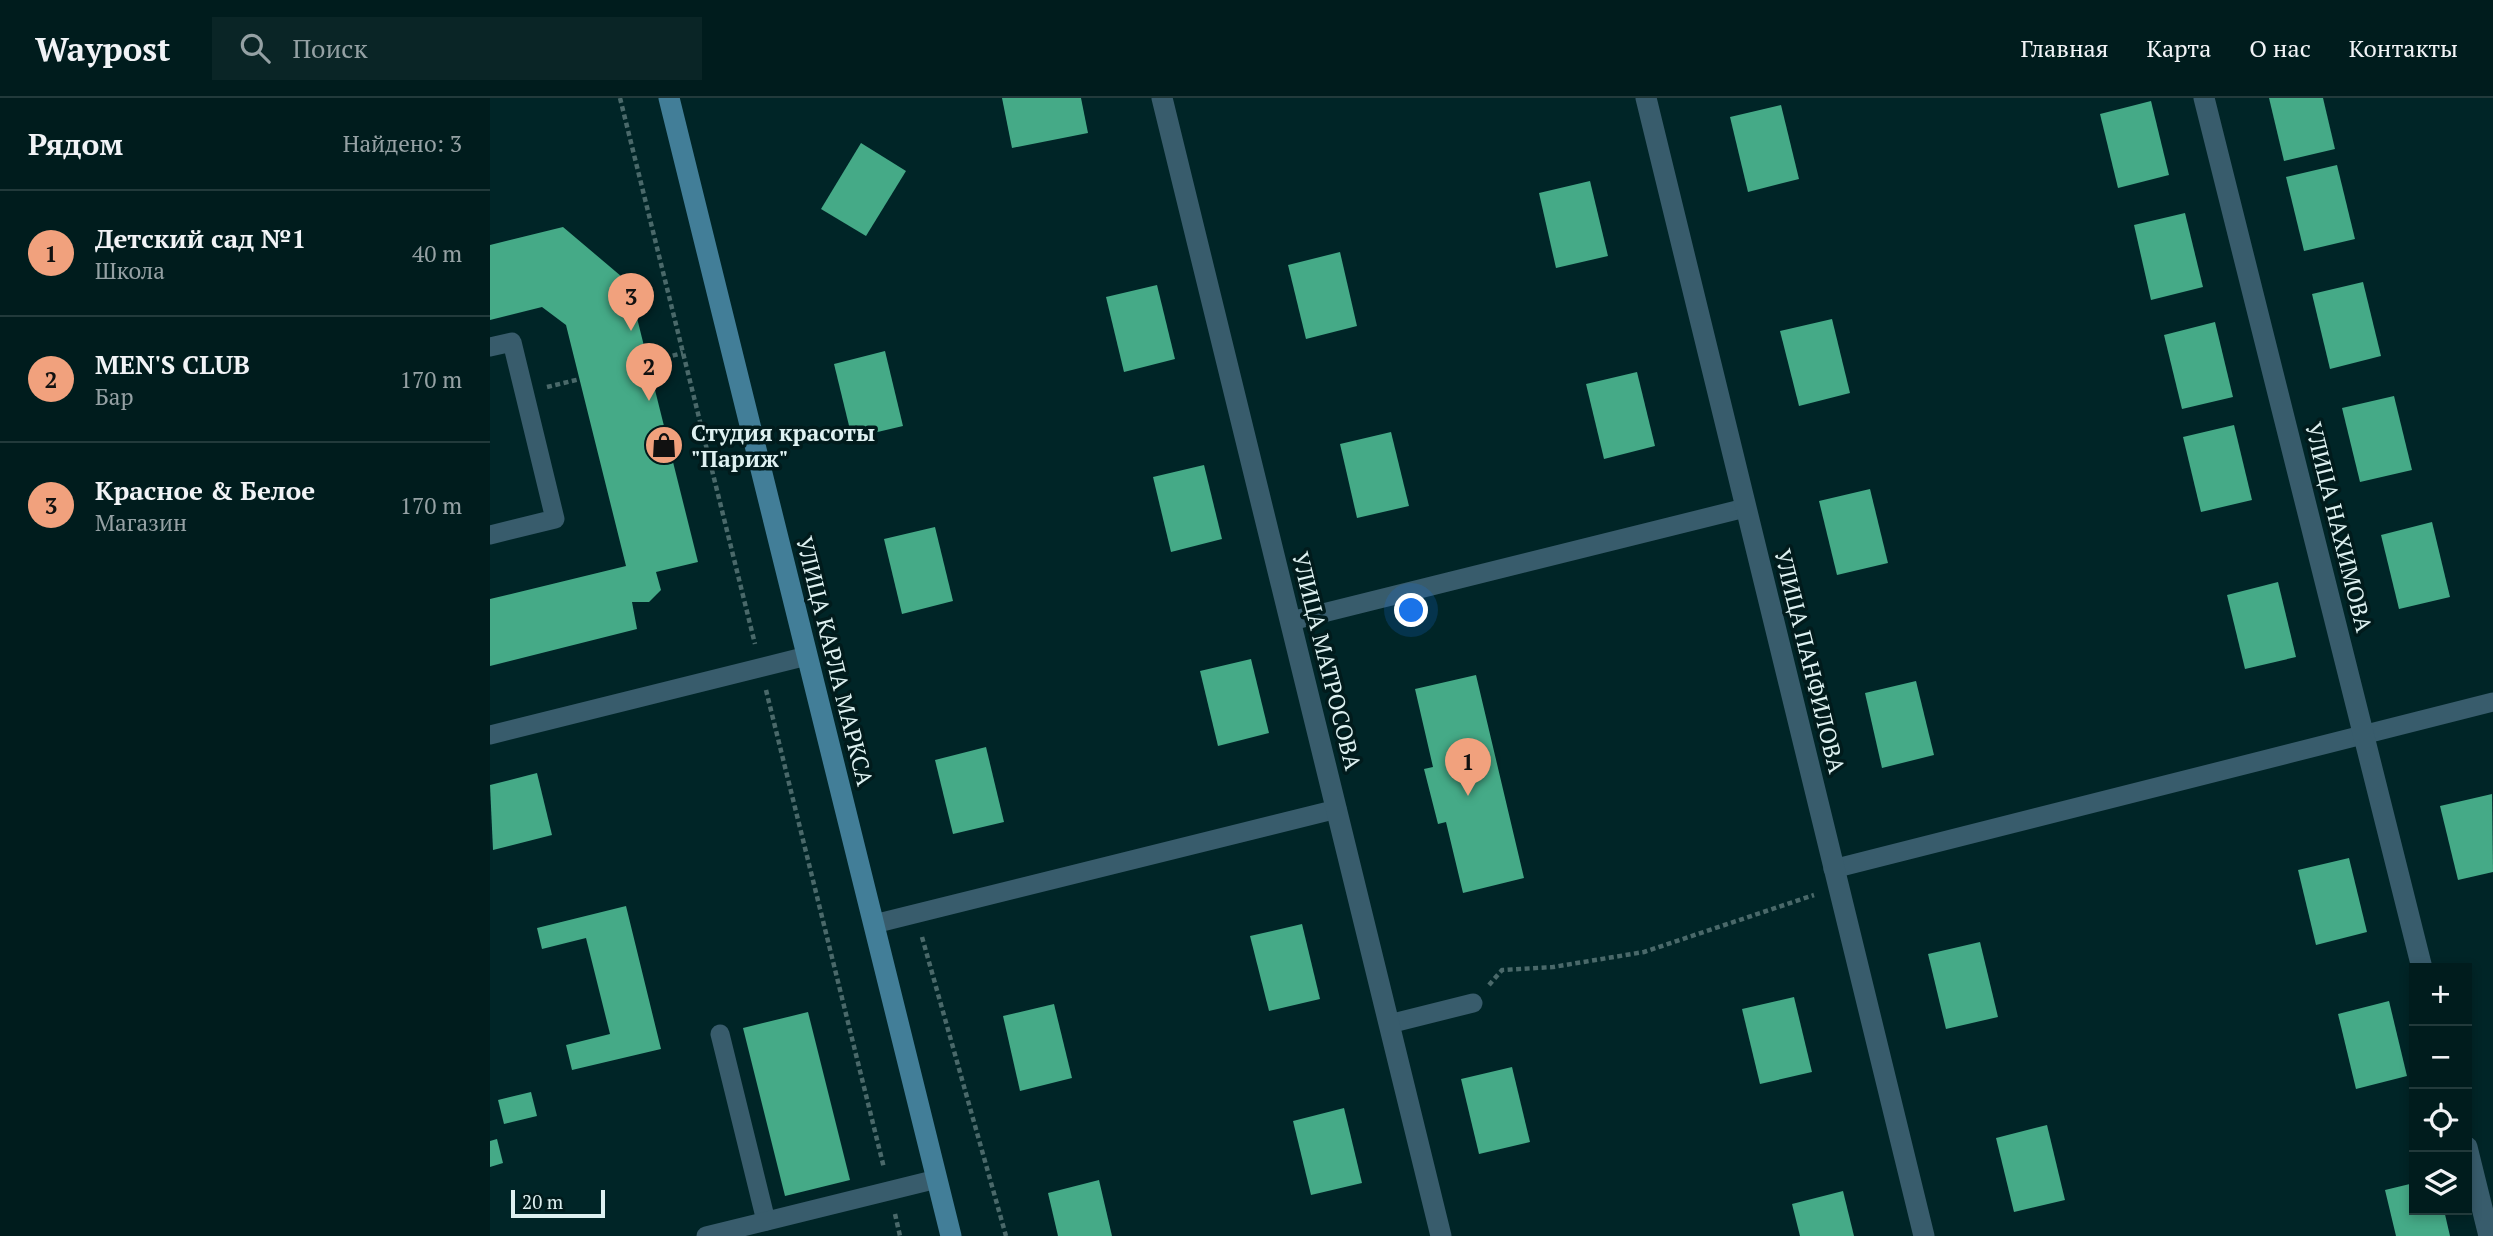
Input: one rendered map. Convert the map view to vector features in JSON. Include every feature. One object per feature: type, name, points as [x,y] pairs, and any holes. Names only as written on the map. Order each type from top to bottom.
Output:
[{"type":"main road","name":"УЛИЦА КАРЛА МАРКСА","points":[[669,98],[951,1236]]},
{"type":"street","name":"УЛИЦА МАТРОСОВА","points":[[1162,98],[1441,1236]]},
{"type":"street","name":"УЛИЦА ПАНФИЛОВА","points":[[1646,98],[1924,1236]]},
{"type":"street","name":"УЛИЦА НАХИМОВА","points":[[2204,98],[2421,963]]},
{"type":"street","points":[[2468,1152],[2489,1236]]},
{"type":"lane","points":[[490,347],[512,342],[555,519],[490,535]]},
{"type":"lane","points":[[1290,621],[1745,508]]},
{"type":"lane","points":[[490,735],[807,656]]},
{"type":"lane","points":[[1836,878],[2363,734],[2493,702]]},
{"type":"lane","points":[[874,924],[1337,809]]},
{"type":"lane","points":[[1389,1024],[1473,1003]]},
{"type":"lane","points":[[720,1034],[766,1221]]},
{"type":"lane","points":[[706,1236],[937,1179]]},
{"type":"path","points":[[648,362],[683,353]]},
{"type":"path","points":[[525,393],[580,379]]},
{"type":"path","points":[[1473,1003],[1502,971],[1553,967],[1644,952],[1836,878]]},
{"type":"path","points":[[916,914],[1006,1236]]},
{"type":"building","points":[[1002,98],[1081,98],[1088,133],[1012,148]]},
{"type":"building","points":[[2269,98],[2323,98],[2335,149],[2284,161]]},
{"type":"building","points":[[2151,101],[2169,175],[2118,188],[2100,114]]},
{"type":"building","points":[[1781,105],[1799,179],[1748,192],[1730,117]]},
{"type":"building","points":[[861,143],[906,171],[866,236],[821,209]]},
{"type":"building","points":[[2337,165],[2355,239],[2304,251],[2286,177]]},
{"type":"building","points":[[1590,181],[1608,256],[1556,268],[1539,193]]},
{"type":"building","points":[[2185,213],[2203,287],[2151,300],[2134,225]]},
{"type":"building","points":[[563,227],[628,282],[698,562],[656,572],[661,590],[649,602],[632,602],[637,629],[490,666],[490,599],[626,566],[566,325],[542,307],[490,320],[490,245]]},
{"type":"building","points":[[1340,252],[1357,326],[1306,339],[1288,265]]},
{"type":"building","points":[[2363,282],[2381,356],[2330,369],[2312,294]]},
{"type":"building","points":[[1157,285],[1175,359],[1124,372],[1106,297]]},
{"type":"building","points":[[1832,319],[1850,393],[1799,406],[1780,331]]},
{"type":"building","points":[[2215,322],[2233,397],[2182,409],[2164,335]]},
{"type":"building","points":[[885,351],[903,426],[852,438],[834,364]]},
{"type":"building","points":[[1637,372],[1655,446],[1604,459],[1586,384]]},
{"type":"building","points":[[2394,396],[2412,470],[2360,482],[2342,408]]},
{"type":"building","points":[[2234,425],[2252,500],[2201,512],[2183,437]]},
{"type":"building","points":[[1391,432],[1409,506],[1357,518],[1340,444]]},
{"type":"building","points":[[1204,465],[1222,539],[1171,552],[1153,477]]},
{"type":"building","points":[[1870,489],[1888,563],[1837,575],[1819,501]]},
{"type":"building","points":[[2432,522],[2450,597],[2399,609],[2381,535]]},
{"type":"building","points":[[935,527],[953,601],[902,614],[884,539]]},
{"type":"building","points":[[2278,582],[2296,657],[2245,669],[2227,595]]},
{"type":"building","points":[[1251,659],[1269,733],[1218,746],[1200,671]]},
{"type":"building","points":[[1476,675],[1524,878],[1463,893],[1446,822],[1438,824],[1424,769],[1433,767],[1415,689]]},
{"type":"building","points":[[1916,681],[1934,755],[1882,768],[1865,693]]},
{"type":"building","points":[[986,747],[1004,822],[953,834],[935,760]]},
{"type":"building","points":[[537,773],[552,835],[493,850],[490,785]]},
{"type":"building","points":[[2492,794],[2493,872],[2458,880],[2440,806]]},
{"type":"building","points":[[2349,858],[2367,932],[2316,945],[2298,870]]},
{"type":"building","points":[[626,906],[661,1049],[572,1070],[566,1045],[610,1034],[586,938],[542,949],[537,928]]},
{"type":"building","points":[[1302,924],[1320,999],[1269,1011],[1250,936]]},
{"type":"building","points":[[1980,942],[1998,1017],[1946,1029],[1928,954]]},
{"type":"building","points":[[1794,997],[1812,1072],[1760,1084],[1742,1009]]},
{"type":"building","points":[[2389,1001],[2407,1076],[2356,1089],[2338,1014]]},
{"type":"building","points":[[1054,1004],[1072,1078],[1020,1091],[1003,1016]]},
{"type":"building","points":[[808,1012],[850,1180],[785,1196],[743,1028]]},
{"type":"building","points":[[1512,1067],[1530,1142],[1479,1154],[1461,1079]]},
{"type":"building","points":[[531,1092],[537,1116],[504,1124],[498,1100]]},
{"type":"building","points":[[1344,1108],[1362,1183],[1311,1195],[1293,1121]]},
{"type":"building","points":[[2047,1125],[2065,1200],[2014,1212],[1996,1138]]},
{"type":"building","points":[[497,1139],[503,1163],[490,1167],[490,1141]]},
{"type":"building","points":[[1099,1180],[1112,1236],[1058,1236],[1048,1193]]},
{"type":"building","points":[[2409,1184],[2409,1215],[2445,1215],[2450,1236],[2396,1236],[2385,1190]]},
{"type":"building","points":[[1843,1191],[1854,1236],[1800,1236],[1792,1204]]},
{"type":"place","name":"Красное & Белое","points":[[631,331]]},
{"type":"place","name":"MEN'S CLUB","points":[[649,401]]},
{"type":"place","name":"Студия красоты \"Париж\"","points":[[664,445]]},
{"type":"place","name":"Детский сад №1","points":[[1468,796]]}]
